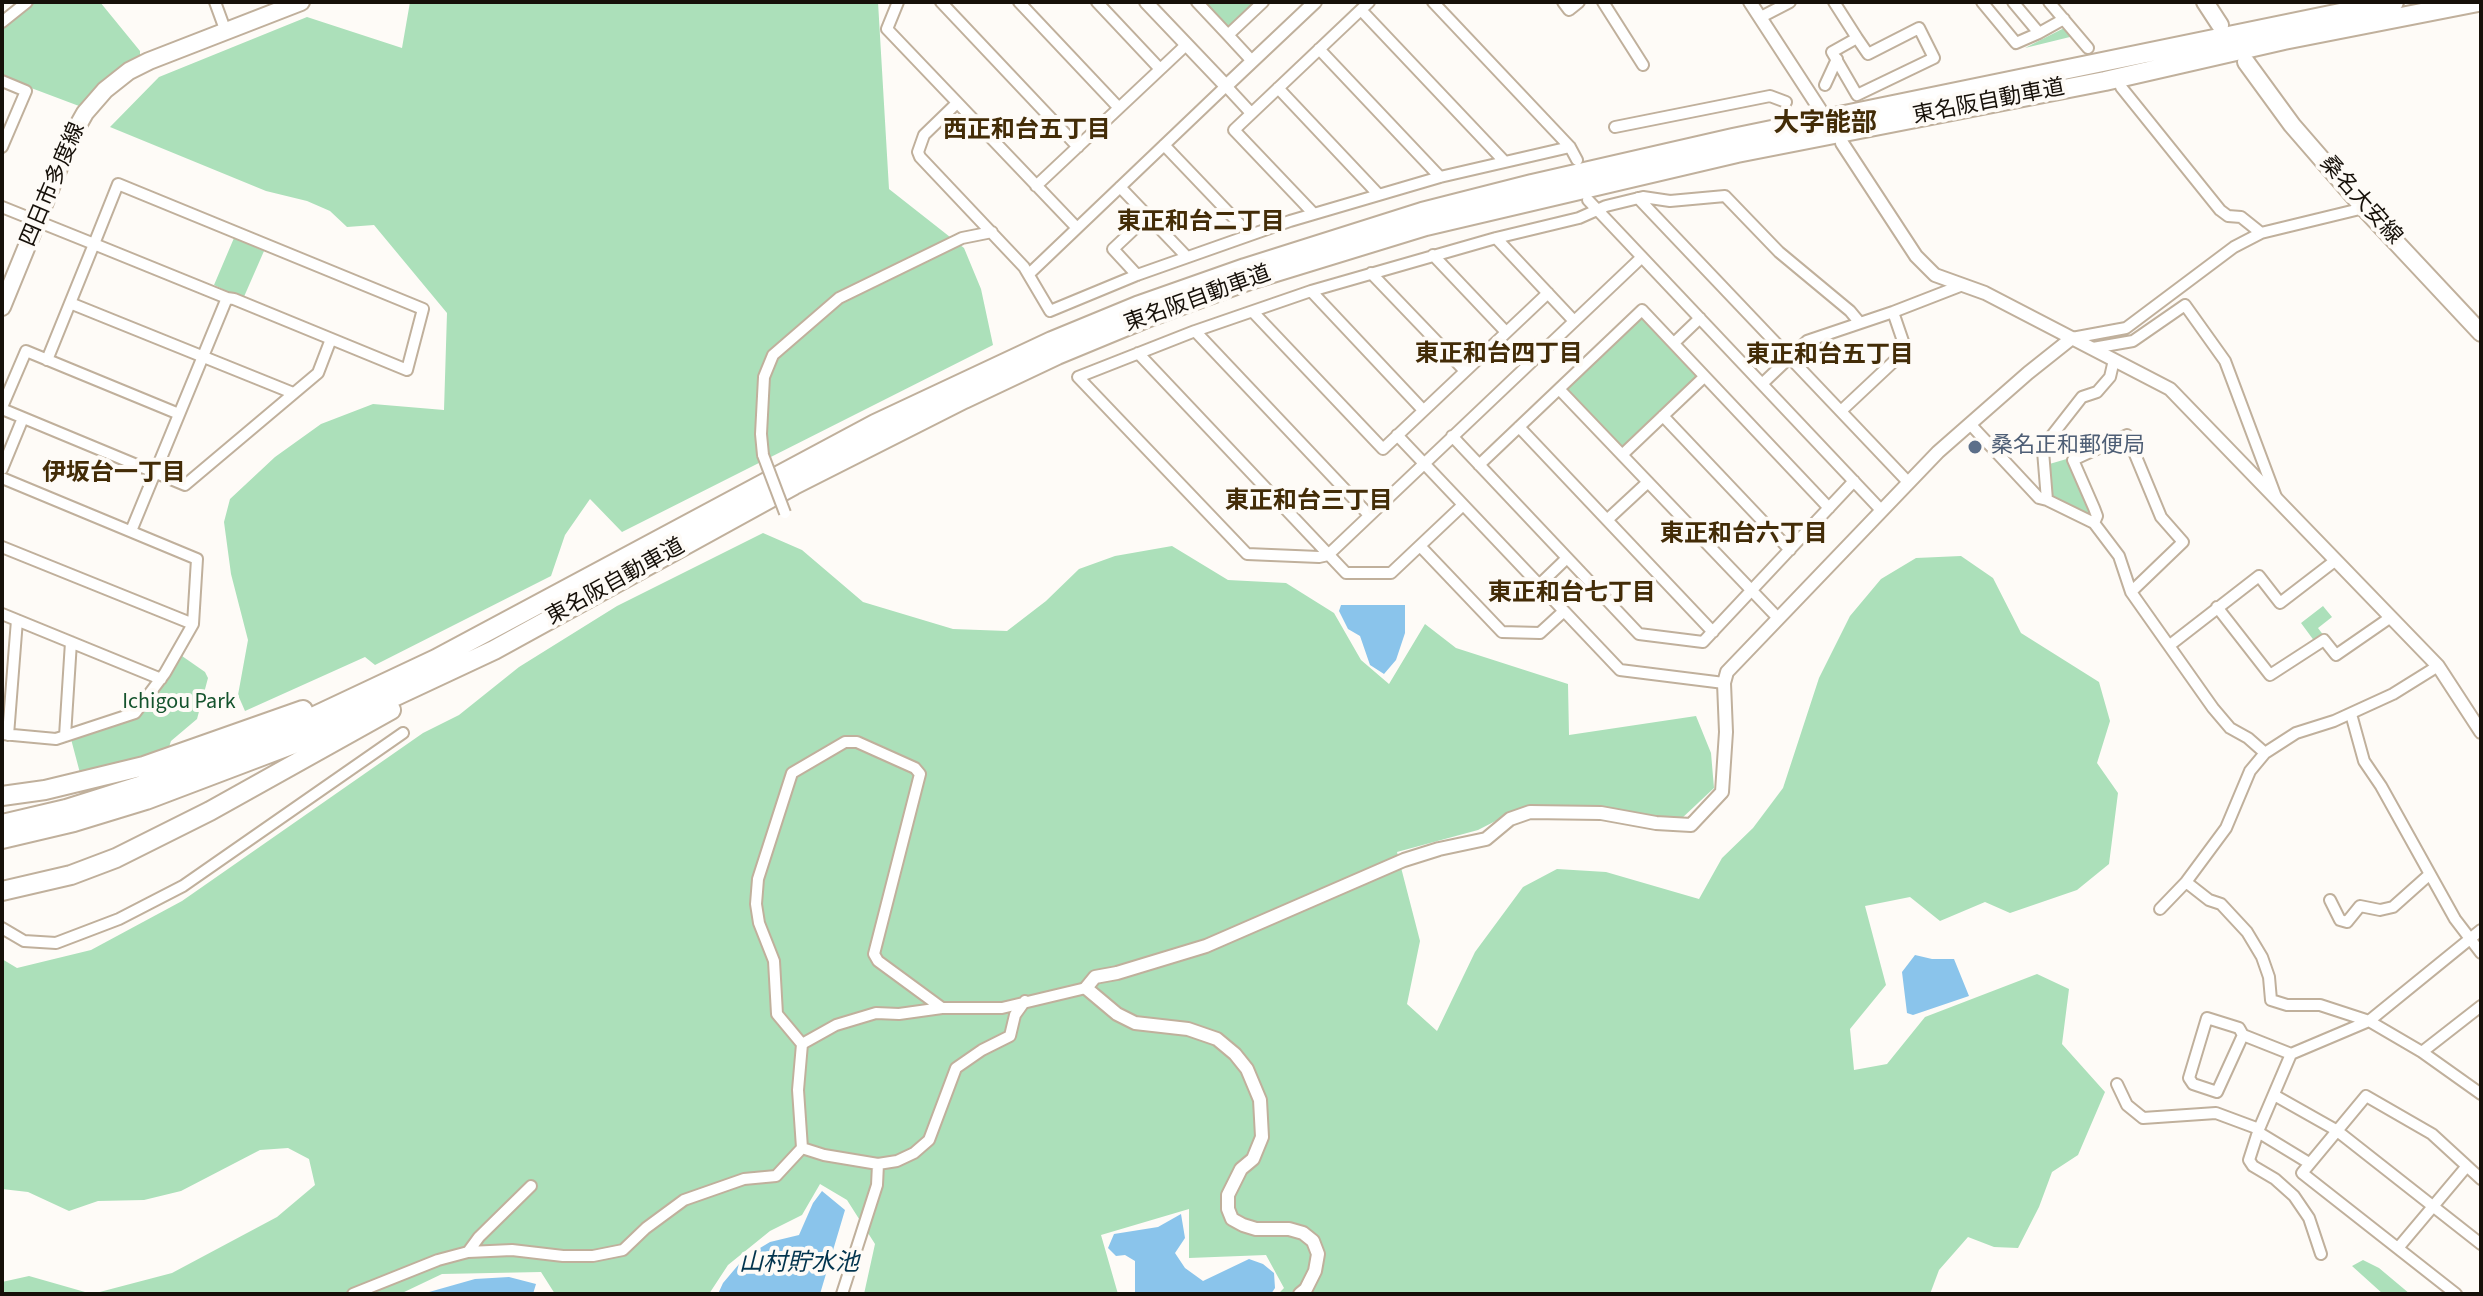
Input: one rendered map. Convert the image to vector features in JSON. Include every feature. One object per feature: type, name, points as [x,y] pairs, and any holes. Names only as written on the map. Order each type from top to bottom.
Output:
[{"type":"highway","name":"東名阪自動車道","points":[[2,824],[79,805],[212,761],[339,706],[436,659],[875,424],[1052,341],[1137,306],[1258,263],[1422,212],[1656,156],[2102,60],[2394,2]]},
{"type":"highway","name":"東名阪自動車道","points":[[2,839],[74,822],[217,775],[291,745],[494,650],[794,485],[964,399],[1057,355],[1263,275],[1426,226],[1737,153],[2105,81],[2284,40],[2478,2]]},
{"type":"highway","points":[[2,879],[38,877],[95,867],[296,764],[494,650]]},
{"type":"highway","points":[[2,796],[45,790],[144,766],[266,724],[436,659]]},
{"type":"highway","points":[[2,891],[38,877]]},
{"type":"main road","name":"四日市多度線","points":[[2,307],[72,136],[85,113],[105,90],[129,71],[149,61],[301,2]]},
{"type":"main road","points":[[2205,2],[2220,25]]},
{"type":"main road","name":"桑名大安線","points":[[2246,62],[2292,125],[2364,208],[2481,333]]},
{"type":"street","points":[[2,22],[27,2]]},
{"type":"street","points":[[215,2],[226,32]]},
{"type":"street","points":[[898,2],[887,29],[1077,228]]},
{"type":"street","points":[[941,2],[1078,147]]},
{"type":"street","points":[[1019,2],[1119,108]]},
{"type":"street","points":[[1097,2],[1160,69]]},
{"type":"street","points":[[1146,2],[1251,113]]},
{"type":"street","points":[[1197,2],[1252,61]]},
{"type":"street","points":[[1228,35],[1263,2]]},
{"type":"street","points":[[1029,274],[1315,2]]},
{"type":"street","points":[[1433,2],[1570,147],[1577,160]]},
{"type":"street","points":[[1563,2],[1569,10],[1579,2]]},
{"type":"street","points":[[1603,2],[1643,65]]},
{"type":"street","points":[[1750,2],[1821,111]]},
{"type":"street","points":[[1761,17],[1790,2]]},
{"type":"street","points":[[1834,2],[1868,54],[1919,28],[1934,58],[1857,95],[1832,52],[1857,38]]},
{"type":"street","points":[[1982,2],[2016,43],[2064,19]]},
{"type":"street","points":[[2013,2],[2039,33]]},
{"type":"street","points":[[2049,2],[2088,48]]},
{"type":"street","points":[[1314,214],[1234,130],[1365,6],[1504,161]]},
{"type":"street","points":[[1036,186],[1186,45]]},
{"type":"street","points":[[1319,49],[1440,177]]},
{"type":"street","points":[[1825,85],[1837,59]]},
{"type":"street","points":[[2,81],[26,91],[2,147]]},
{"type":"street","points":[[2121,87],[2220,210],[2228,216],[2241,217],[2261,233]]},
{"type":"street","points":[[1278,88],[1378,194]]},
{"type":"street","points":[[1615,127],[1770,96],[1786,102]]},
{"type":"street","points":[[957,103],[924,135],[918,152],[920,157],[1029,274],[1050,311],[1137,275],[1314,214],[1440,177],[1570,147]]},
{"type":"street","points":[[1842,143],[1922,263],[1935,275],[1985,293],[2170,389],[2438,666],[2481,732]]},
{"type":"street","points":[[1164,145],[1250,235]]},
{"type":"street","points":[[2,207],[38,222],[94,244],[227,298],[331,339],[407,370],[423,309],[118,184],[94,244],[47,360]]},
{"type":"street","points":[[1120,187],[1187,257]]},
{"type":"street","points":[[1642,257],[1328,555],[1319,557],[1247,554],[1078,377],[1195,331],[1311,291],[1433,255],[1579,218],[1638,198],[1670,201],[1725,196],[1770,244],[1850,311],[1860,323]]},
{"type":"street","points":[[1638,198],[1908,482]]},
{"type":"street","points":[[1588,200],[1881,510]]},
{"type":"street","points":[[802,1044],[836,1025],[876,1013],[1002,1008],[1086,988],[1095,977],[1206,946],[1404,860],[1486,839],[1510,819],[1530,812],[1601,813],[1656,823],[1691,825],[1722,792],[1726,732],[1724,683],[1727,672],[1908,482],[1970,424],[2072,338],[2126,328],[2234,247],[2261,233],[2364,208]]},
{"type":"street","points":[[1137,275],[1113,249],[1148,216]]},
{"type":"street","points":[[785,513],[763,455],[761,434],[764,377],[773,355],[839,298],[962,238],[992,232]]},
{"type":"street","points":[[1496,238],[1574,321]]},
{"type":"street","points":[[1433,255],[1506,332]]},
{"type":"street","points":[[1371,273],[1465,371]]},
{"type":"street","points":[[1762,384],[1807,341],[1960,286]]},
{"type":"street","points":[[1311,291],[1423,410]]},
{"type":"street","points":[[1253,312],[1383,449],[1548,293]]},
{"type":"street","points":[[131,531],[227,298]]},
{"type":"street","points":[[70,303],[293,393]]},
{"type":"street","points":[[2093,348],[2133,341],[2185,305],[2225,361],[2278,501]]},
{"type":"street","points":[[1479,465],[1642,310],[1829,508]]},
{"type":"street","points":[[1841,411],[1906,350],[1893,312]]},
{"type":"street","points":[[1674,343],[1700,318]]},
{"type":"street","points":[[1195,331],[1369,515]]},
{"type":"street","points":[[179,414],[26,351],[2,408],[185,485],[318,373],[331,339]]},
{"type":"street","points":[[1138,353],[1346,573],[1391,573],[1463,505]]},
{"type":"street","points":[[2047,500],[2043,451],[2046,443],[2082,397],[2097,392],[2110,377],[2114,360]]},
{"type":"street","points":[[1622,455],[1704,377]]},
{"type":"street","points":[[1559,389],[1777,617]]},
{"type":"street","points":[[1663,416],[1790,550]]},
{"type":"street","points":[[2,469],[23,418]]},
{"type":"street","points":[[1970,424],[2039,498],[2094,523],[2119,556],[2131,592],[2213,708],[2230,728],[2265,753]]},
{"type":"street","points":[[1519,427],[1713,632]]},
{"type":"street","points":[[1397,435],[1620,670],[1724,683]]},
{"type":"street","points":[[2094,523],[2097,516],[2073,460],[2127,435],[2161,517],[2183,542],[2131,592]]},
{"type":"street","points":[[1452,436],[1639,634],[1703,642],[1854,481]]},
{"type":"street","points":[[2,478],[197,559],[193,624],[161,679],[135,713],[56,739],[5,735],[17,620]]},
{"type":"street","points":[[1607,520],[1648,482]]},
{"type":"street","points":[[1420,546],[1506,634],[1540,633],[1564,611]]},
{"type":"street","points":[[2,547],[193,624]]},
{"type":"street","points":[[1539,585],[1567,558]]},
{"type":"street","points":[[2170,645],[2259,576],[2280,603],[2336,560]]},
{"type":"street","points":[[2217,607],[2270,675],[2324,640],[2336,655],[2391,617]]},
{"type":"street","points":[[2,614],[161,679]]},
{"type":"street","points":[[65,736],[71,642]]},
{"type":"street","points":[[2160,909],[2186,882],[2226,828],[2250,771],[2265,753],[2296,733],[2351,714],[2393,694],[2438,666]]},
{"type":"street","points":[[2351,714],[2364,761],[2455,919],[2481,953]]},
{"type":"street","points":[[2,928],[24,941],[56,943],[119,919],[183,886],[403,733]]},
{"type":"street","points":[[353,1294],[438,1260],[468,1252],[512,1250],[578,1256],[623,1250],[646,1228],[684,1200],[744,1179],[776,1176],[802,1148],[798,1090],[802,1044],[777,1014],[774,961],[759,923],[756,904],[758,879],[792,773],[845,742],[857,742],[915,768],[920,774],[874,954],[878,961],[942,1008]]},
{"type":"street","points":[[2330,900],[2340,920],[2347,922],[2360,906],[2380,910],[2393,907],[2430,874]]},
{"type":"street","points":[[2186,882],[2209,900],[2221,904],[2247,932],[2262,957],[2269,977],[2271,1000],[2287,1005],[2320,1005],[2369,1021],[2422,1052],[2481,1094]]},
{"type":"street","points":[[2217,1092],[2193,1084],[2189,1078],[2207,1018],[2239,1028],[2243,1035],[2291,1054],[2369,1021],[2481,930]]},
{"type":"street","points":[[1086,988],[1117,1014],[1135,1023],[1188,1029],[1217,1039],[1247,1069],[1260,1100],[1262,1137],[1253,1159],[1241,1169],[1228,1195],[1228,1209],[1232,1219],[1243,1225],[1256,1229],[1289,1229],[1303,1233],[1313,1241],[1318,1254],[1315,1271],[1300,1294]]},
{"type":"street","points":[[802,1148],[878,1164],[897,1161],[914,1153],[929,1140],[956,1068],[1010,1036],[1015,1015],[1025,1001]]},
{"type":"street","points":[[2422,1052],[2481,1006]]},
{"type":"street","points":[[2211,1113],[2217,1092],[2243,1035]]},
{"type":"street","points":[[2291,1054],[2258,1130],[2249,1160],[2294,1196],[2309,1218],[2321,1254]]},
{"type":"street","points":[[2117,1084],[2127,1105],[2143,1118],[2211,1113],[2258,1130],[2309,1163]]},
{"type":"street","points":[[2274,1095],[2336,1130],[2481,1244]]},
{"type":"street","points":[[2456,1294],[2302,1173],[2366,1096],[2432,1134],[2481,1179]]},
{"type":"street","points":[[842,1294],[877,1185],[878,1164]]},
{"type":"street","points":[[2398,1248],[2467,1166]]},
{"type":"street","points":[[468,1252],[479,1237],[531,1186]]},
{"type":"green space","points":[[35,2],[100,2],[140,51],[140,56],[107,77],[79,106],[2,77],[2,28]]},
{"type":"green space","points":[[410,2],[878,2],[889,189],[964,248],[981,289],[993,345],[622,532],[590,499],[565,535],[551,576],[375,665],[365,657],[245,711],[238,695],[248,640],[231,574],[224,522],[230,499],[275,457],[321,424],[373,404],[444,410],[447,313],[374,225],[347,227],[330,211],[307,201],[266,191],[110,127],[159,77],[307,17],[402,48]]},
{"type":"green space","points":[[1202,2],[1257,2],[1230,28],[1226,28]]},
{"type":"green space","points":[[2066,27],[2074,36],[2025,48]]},
{"type":"green space","points":[[234,238],[264,251],[243,299],[214,285]]},
{"type":"green space","points":[[1640,317],[1644,317],[1698,374],[1698,378],[1624,448],[1566,391],[1566,387]]},
{"type":"green space","points":[[2070,458],[2095,515],[2092,520],[2049,499],[2046,465]]},
{"type":"green space","points":[[763,533],[802,550],[863,602],[953,629],[1007,631],[1046,601],[1079,569],[1115,556],[1172,546],[1228,580],[1286,583],[1334,613],[1361,660],[1389,684],[1425,624],[1456,648],[1568,684],[1569,735],[1696,716],[1711,753],[1714,788],[1680,820],[1598,807],[1519,809],[1478,830],[1397,852],[1420,941],[1407,1004],[1437,1031],[1475,952],[1523,887],[1557,869],[1606,872],[1699,899],[1722,858],[1753,828],[1783,788],[1819,678],[1850,616],[1881,579],[1916,558],[1961,556],[1993,578],[2021,633],[2099,682],[2110,721],[2097,763],[2118,793],[2109,864],[2077,890],[2010,913],[1985,902],[1940,921],[1910,897],[1865,906],[1886,985],[1850,1029],[1854,1070],[1887,1064],[1925,1017],[2037,974],[2069,989],[2062,1044],[2105,1092],[2078,1155],[2052,1172],[2039,1207],[2018,1248],[1994,1247],[1968,1237],[1939,1270],[1930,1294],[1278,1294],[1284,1288],[1266,1255],[1189,1258],[1189,1209],[1101,1235],[1118,1294],[864,1294],[875,1244],[847,1200],[820,1184],[802,1215],[770,1231],[728,1265],[709,1294],[555,1294],[541,1272],[442,1274],[400,1294],[92,1294],[172,1273],[277,1217],[315,1185],[309,1159],[288,1148],[260,1150],[181,1191],[144,1200],[98,1201],[69,1211],[28,1192],[2,1189],[2,959],[17,968],[91,950],[182,901],[423,733],[459,715],[519,667],[617,606]]},
{"type":"green space","points":[[2323,606],[2332,617],[2318,628],[2324,636],[2315,642],[2301,623]]},
{"type":"green space","name":"Ichigou Park","points":[[182,656],[205,672],[208,678],[197,719],[171,741],[168,750],[133,763],[80,773],[71,739],[136,717],[165,683]]},
{"type":"green space","points":[[2363,1260],[2379,1268],[2410,1294],[2383,1294],[2352,1266]]},
{"type":"green space","points":[[29,1276],[92,1294],[2,1294],[2,1282]]},
{"type":"water","points":[[1341,605],[1405,605],[1405,633],[1396,660],[1384,674],[1370,665],[1360,636],[1348,629],[1339,611]]},
{"type":"water","points":[[1915,955],[1954,959],[1969,996],[1913,1015],[1907,1013],[1902,972]]},
{"type":"water","name":"山村貯水池","points":[[822,1191],[845,1210],[820,1294],[718,1294],[723,1283],[745,1257],[770,1242],[799,1235],[813,1203]]},
{"type":"water","points":[[1181,1214],[1185,1238],[1175,1253],[1185,1268],[1203,1281],[1249,1259],[1263,1264],[1274,1273],[1275,1288],[1271,1294],[1135,1294],[1135,1261],[1125,1255],[1116,1256],[1108,1248],[1114,1234],[1158,1227]]},
{"type":"water","points":[[509,1277],[536,1284],[533,1294],[422,1294],[475,1279]]},
{"type":"place","name":"桑名正和郵便局","points":[[1975,447]]},
{"type":"district","name":"大字能部","points":[[1825,125]]},
{"type":"district","name":"西正和台五丁目","points":[[1027,132]]},
{"type":"district","name":"東正和台二丁目","points":[[1201,224]]},
{"type":"district","name":"東正和台四丁目","points":[[1499,356]]},
{"type":"district","name":"東正和台五丁目","points":[[1830,357]]},
{"type":"district","name":"伊坂台一丁目","points":[[114,475]]},
{"type":"district","name":"東正和台三丁目","points":[[1309,503]]},
{"type":"district","name":"東正和台六丁目","points":[[1744,536]]},
{"type":"district","name":"東正和台七丁目","points":[[1572,595]]}]
